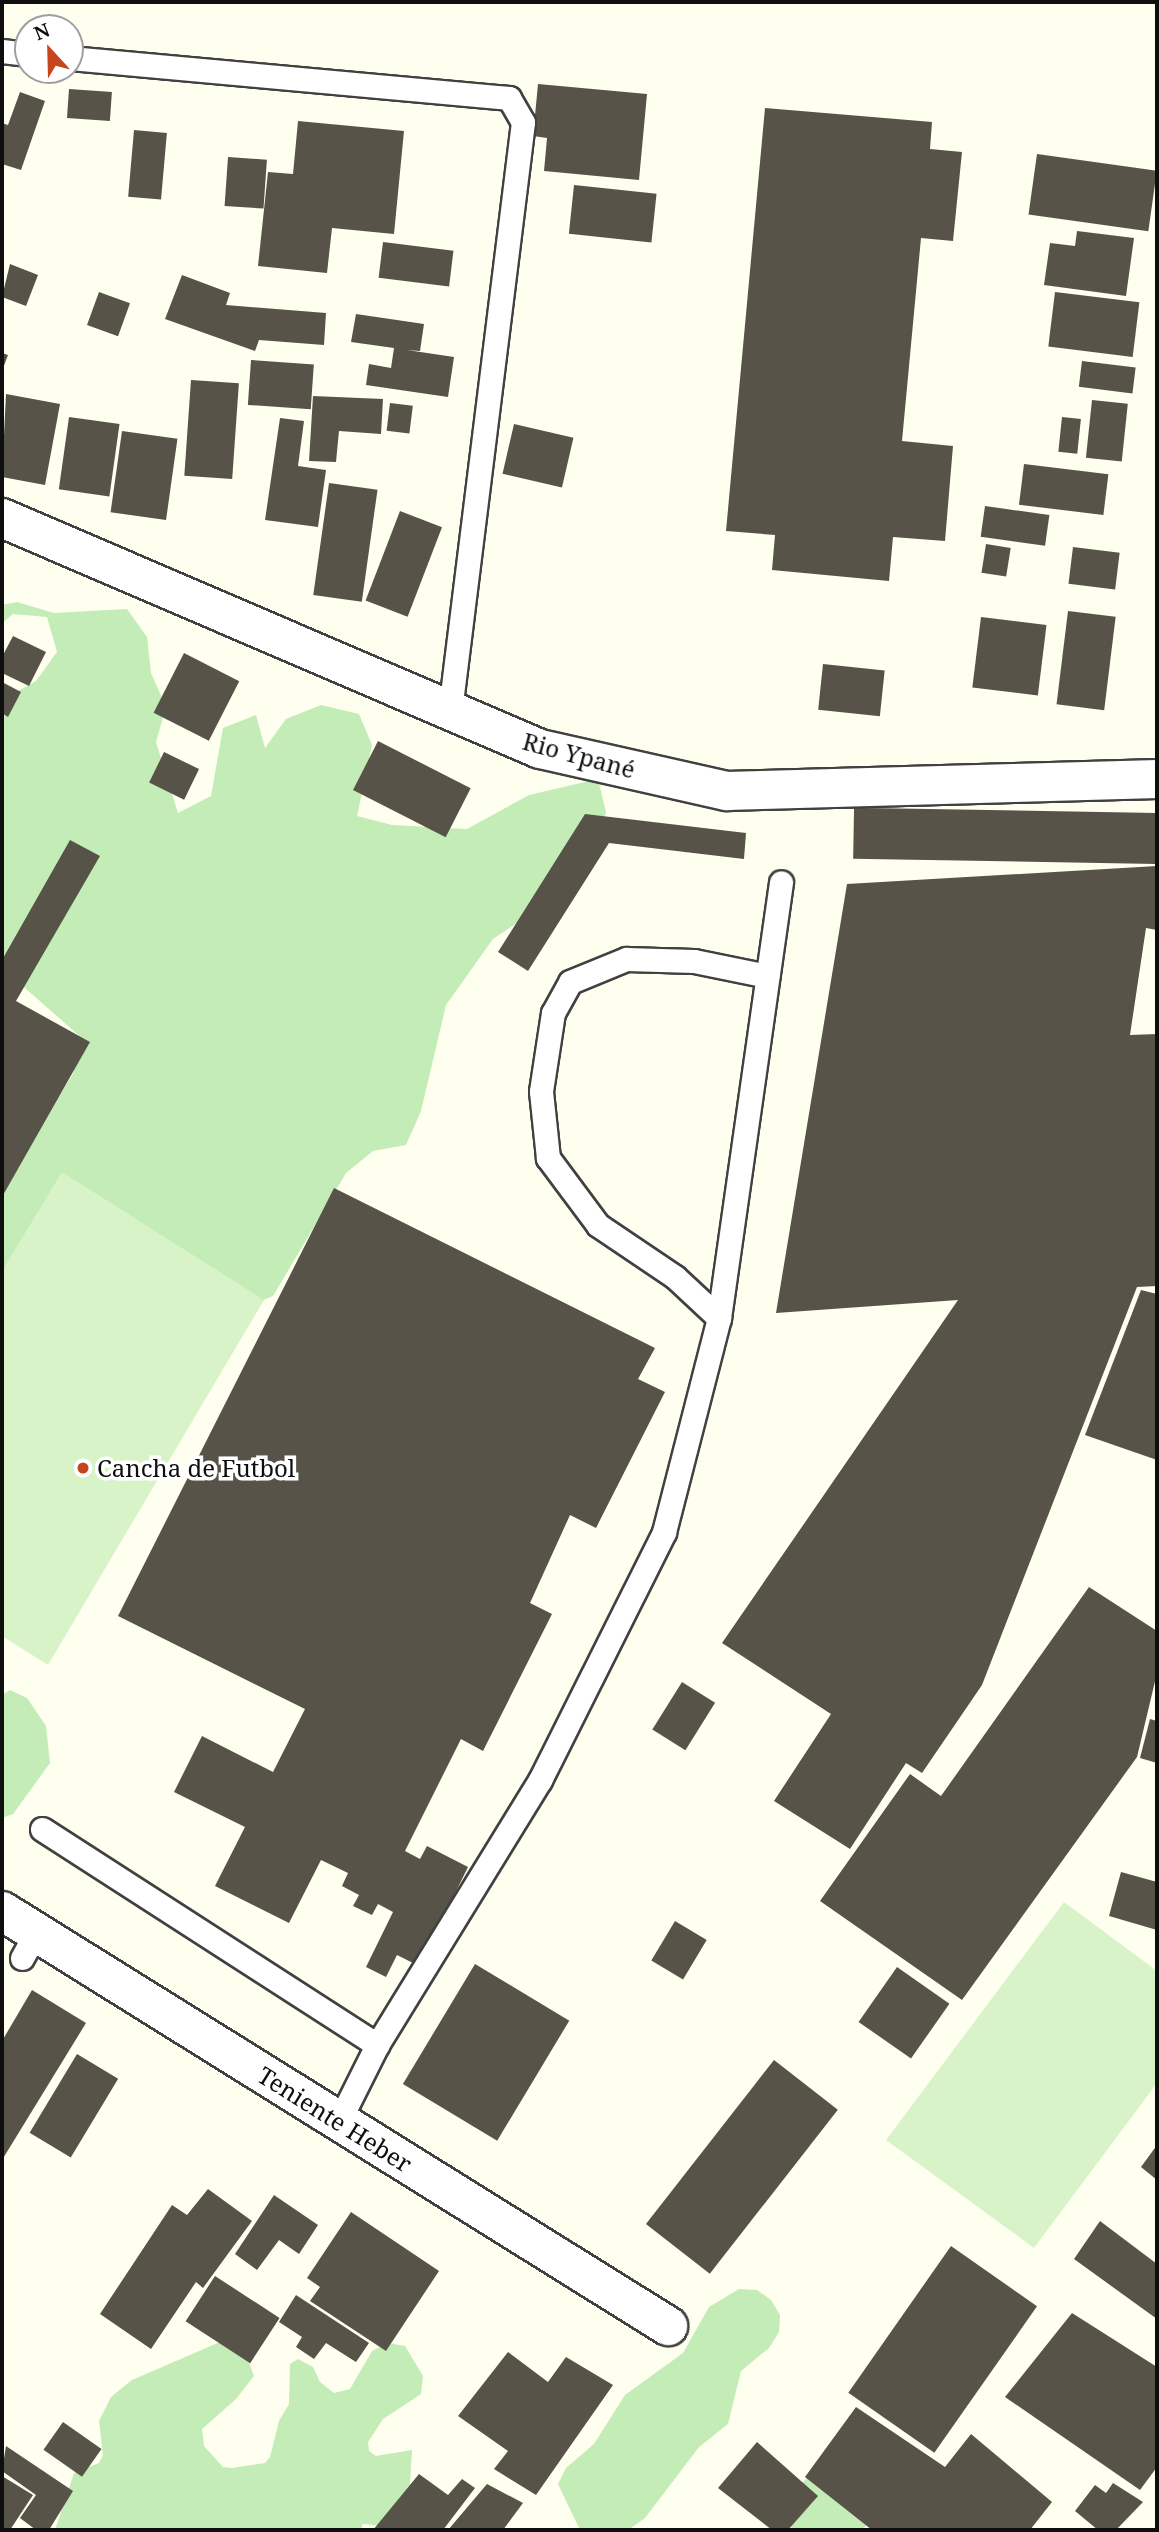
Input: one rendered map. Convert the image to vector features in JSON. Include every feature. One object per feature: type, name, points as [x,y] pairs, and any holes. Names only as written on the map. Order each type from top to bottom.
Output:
[{"type":"street","name":"Rio Ypané","points":[[2,518],[540,749],[727,791],[1157,779]]},
{"type":"street","name":"Teniente Heber","points":[[2,1911],[29,1946],[339,2121],[668,2326]]},
{"type":"lane","points":[[84,59],[509,98],[523,122],[450,711]]},
{"type":"lane","points":[[339,2121],[377,2045],[540,1780],[664,1532],[719,1318],[781,882]]},
{"type":"lane","points":[[719,1318],[675,1277],[598,1225],[548,1157],[541,1091],[552,1013],[570,982],[626,959],[694,961],[767,976]]},
{"type":"lane","points":[[42,1829],[377,2045]]},
{"type":"green space","points":[[17,602],[54,613],[127,609],[147,637],[151,673],[166,707],[156,742],[178,813],[211,796],[223,728],[256,715],[265,748],[286,719],[321,705],[359,714],[372,745],[357,816],[392,825],[467,829],[529,795],[598,779],[606,812],[596,852],[548,902],[493,939],[446,1005],[421,1111],[406,1145],[373,1151],[346,1173],[273,1296],[241,1309],[2,1309],[2,1187],[73,1074],[83,1039],[17,981],[2,986],[2,700],[36,681],[57,652],[47,617],[13,614],[2,623],[2,605]]},
{"type":"green space","name":"Cancha de Futbol","points":[[62,1172],[264,1300],[48,1665],[2,1636],[2,1271]]},
{"type":"green space","points":[[10,1690],[27,1698],[46,1726],[50,1763],[13,1814],[2,1818],[2,1695]]},
{"type":"green space","points":[[1064,1902],[1157,1971],[1157,2083],[1034,2248],[886,2140]]},
{"type":"green space","points":[[739,2289],[757,2290],[771,2300],[780,2315],[779,2332],[769,2348],[741,2371],[728,2424],[699,2447],[645,2518],[631,2528],[580,2530],[558,2484],[566,2468],[594,2444],[625,2395],[683,2353],[709,2307]]},
{"type":"green space","points":[[220,2342],[248,2360],[254,2376],[236,2399],[202,2429],[204,2446],[223,2467],[232,2468],[265,2463],[270,2457],[279,2421],[289,2404],[290,2364],[298,2359],[313,2367],[320,2382],[334,2393],[350,2389],[372,2351],[388,2343],[405,2346],[423,2376],[421,2394],[383,2419],[368,2442],[369,2451],[376,2456],[412,2450],[409,2501],[382,2526],[363,2524],[361,2530],[55,2530],[74,2473],[99,2463],[103,2455],[99,2421],[111,2397],[132,2380]]},
{"type":"green space","points":[[812,2473],[869,2523],[862,2530],[792,2530],[787,2514],[789,2496]]},
{"type":"building","points":[[538,84],[647,94],[639,180],[544,171],[547,138],[533,136]]},
{"type":"building","points":[[69,89],[112,92],[110,121],[67,118]]},
{"type":"building","points":[[20,92],[45,101],[21,170],[2,164],[2,123],[8,125]]},
{"type":"building","points":[[765,108],[932,122],[930,149],[962,152],[953,241],[921,238],[902,441],[953,446],[945,541],[893,537],[889,581],[772,570],[775,535],[726,531]]},
{"type":"building","points":[[298,121],[404,131],[394,234],[332,228],[327,273],[258,266],[268,172],[293,174]]},
{"type":"building","points":[[134,130],[167,133],[161,200],[128,197]]},
{"type":"building","points":[[1037,154],[1157,171],[1148,231],[1029,214]]},
{"type":"building","points":[[228,157],[267,160],[263,209],[225,206]]},
{"type":"building","points":[[574,185],[657,194],[651,242],[569,234]]},
{"type":"building","points":[[1077,231],[1134,238],[1126,296],[1044,285],[1050,243],[1075,246]]},
{"type":"building","points":[[383,242],[453,251],[449,286],[379,278]]},
{"type":"building","points":[[10,264],[38,275],[26,306],[2,297]]},
{"type":"building","points":[[182,275],[230,293],[226,305],[326,313],[324,345],[259,340],[255,351],[165,319]]},
{"type":"building","points":[[99,292],[130,303],[118,336],[87,325]]},
{"type":"building","points":[[1055,292],[1139,302],[1133,357],[1048,347]]},
{"type":"building","points":[[356,314],[424,324],[420,351],[407,350],[454,357],[448,397],[366,385],[369,364],[391,368],[394,348],[351,342]]},
{"type":"building","points":[[2,353],[8,355],[2,371]]},
{"type":"building","points":[[251,360],[314,364],[311,409],[248,405]]},
{"type":"building","points":[[1082,361],[1136,368],[1132,393],[1079,387]]},
{"type":"building","points":[[191,380],[239,383],[232,479],[184,476]]},
{"type":"building","points":[[6,394],[60,404],[45,485],[2,477]]},
{"type":"building","points":[[313,396],[383,399],[381,434],[339,431],[336,462],[309,461]]},
{"type":"building","points":[[1092,400],[1128,404],[1122,461],[1086,458]]},
{"type":"building","points":[[390,403],[413,406],[409,434],[387,431]]},
{"type":"building","points":[[69,417],[120,424],[109,496],[59,489]]},
{"type":"building","points":[[1062,417],[1081,419],[1077,454],[1058,452]]},
{"type":"building","points":[[280,418],[304,421],[298,466],[326,470],[318,527],[265,520]]},
{"type":"building","points":[[514,424],[573,438],[562,487],[503,474]]},
{"type":"building","points":[[122,431],[177,439],[166,520],[111,512]]},
{"type":"building","points":[[1024,464],[1108,474],[1103,515],[1019,505]]},
{"type":"building","points":[[329,483],[378,490],[362,602],[313,595]]},
{"type":"building","points":[[985,506],[1049,515],[1045,546],[981,537]]},
{"type":"building","points":[[400,511],[442,527],[408,617],[366,601]]},
{"type":"building","points":[[986,544],[1011,548],[1006,577],[981,573]]},
{"type":"building","points":[[1073,547],[1120,553],[1115,589],[1068,584]]},
{"type":"building","points":[[1068,611],[1116,617],[1104,710],[1057,704]]},
{"type":"building","points":[[981,617],[1047,625],[1038,696],[972,687]]},
{"type":"building","points":[[13,636],[46,652],[29,686],[2,673],[2,657]]},
{"type":"building","points":[[184,653],[239,681],[209,741],[154,713]]},
{"type":"building","points":[[823,664],[885,670],[880,716],[818,710]]},
{"type":"building","points":[[2,682],[21,692],[8,717],[2,713]]},
{"type":"building","points":[[378,741],[471,788],[446,837],[353,790]]},
{"type":"building","points":[[164,752],[199,769],[184,800],[149,783]]},
{"type":"building","points":[[854,808],[1157,813],[1156,864],[853,859]]},
{"type":"building","points":[[585,814],[746,833],[744,859],[609,843],[528,971],[498,952]]},
{"type":"building","points":[[70,840],[100,856],[16,1001],[90,1042],[2,1197],[2,960]]},
{"type":"building","points":[[1157,866],[1157,930],[1146,928],[1130,1035],[1157,1034],[1157,1286],[1137,1287],[982,1685],[922,1773],[906,1763],[850,1849],[774,1801],[831,1714],[722,1643],[958,1300],[776,1313],[847,884]]},
{"type":"building","points":[[334,1188],[655,1348],[638,1379],[665,1392],[596,1528],[570,1515],[530,1603],[552,1614],[483,1751],[461,1739],[405,1851],[420,1859],[427,1846],[468,1867],[419,1966],[397,1955],[386,1977],[366,1967],[393,1912],[378,1904],[372,1915],[353,1906],[359,1895],[342,1886],[348,1873],[321,1860],[289,1923],[215,1886],[245,1827],[174,1792],[202,1736],[273,1772],[305,1709],[118,1616]]},
{"type":"building","points":[[1141,1290],[1157,1294],[1157,1460],[1085,1435]]},
{"type":"building","points":[[1089,1587],[1157,1631],[1157,1673],[1137,1757],[962,2000],[820,1901],[910,1774],[941,1796]]},
{"type":"building","points":[[682,1682],[715,1703],[685,1750],[652,1729]]},
{"type":"building","points":[[1150,1719],[1157,1721],[1157,1763],[1140,1758]]},
{"type":"building","points":[[1121,1872],[1157,1882],[1157,1930],[1109,1916]]},
{"type":"building","points":[[675,1921],[707,1940],[683,1979],[651,1960]]},
{"type":"building","points":[[475,1964],[569,2021],[497,2141],[403,2084]]},
{"type":"building","points":[[897,1967],[949,2004],[911,2059],[859,2022]]},
{"type":"building","points":[[32,1990],[86,2023],[2,2160],[2,2041]]},
{"type":"building","points":[[77,2054],[118,2079],[71,2158],[30,2133]]},
{"type":"building","points":[[774,2060],[838,2110],[710,2274],[646,2224]]},
{"type":"building","points":[[1157,2145],[1157,2180],[1141,2167]]},
{"type":"building","points":[[208,2189],[252,2221],[203,2288],[196,2282],[151,2349],[100,2314],[172,2205],[187,2215]]},
{"type":"building","points":[[274,2195],[318,2225],[299,2254],[279,2240],[257,2270],[235,2254]]},
{"type":"building","points":[[351,2212],[439,2271],[386,2351],[310,2301],[320,2287],[307,2278]]},
{"type":"building","points":[[1100,2221],[1157,2264],[1157,2319],[1074,2259]]},
{"type":"building","points":[[951,2246],[1037,2306],[934,2453],[848,2393]]},
{"type":"building","points":[[215,2276],[280,2318],[250,2363],[186,2321]]},
{"type":"building","points":[[296,2295],[369,2343],[356,2362],[326,2343],[314,2359],[296,2347],[302,2337],[279,2322]]},
{"type":"building","points":[[1072,2313],[1157,2367],[1157,2467],[1140,2490],[1005,2397]]},
{"type":"building","points":[[508,2352],[548,2382],[566,2357],[613,2385],[536,2495],[494,2469],[508,2451],[458,2416]]},
{"type":"building","points":[[856,2407],[945,2467],[971,2434],[1052,2502],[1030,2530],[872,2530],[805,2477]]},
{"type":"building","points":[[63,2422],[102,2449],[82,2477],[43,2450]]},
{"type":"building","points":[[757,2442],[818,2496],[788,2530],[772,2530],[718,2488]]},
{"type":"building","points":[[6,2446],[73,2491],[49,2530],[36,2530],[20,2518],[36,2495],[2,2471]]},
{"type":"building","points":[[419,2474],[448,2495],[462,2479],[475,2488],[443,2530],[373,2530]]},
{"type":"building","points":[[2,2476],[33,2495],[10,2530],[2,2530]]},
{"type":"building","points":[[1113,2483],[1143,2502],[1116,2530],[1098,2530],[1075,2511],[1095,2485],[1106,2493]]},
{"type":"building","points":[[487,2484],[523,2503],[503,2530],[448,2530]]},
{"type":"place","name":"Cancha de Futbol","points":[[83,1468]]}]
